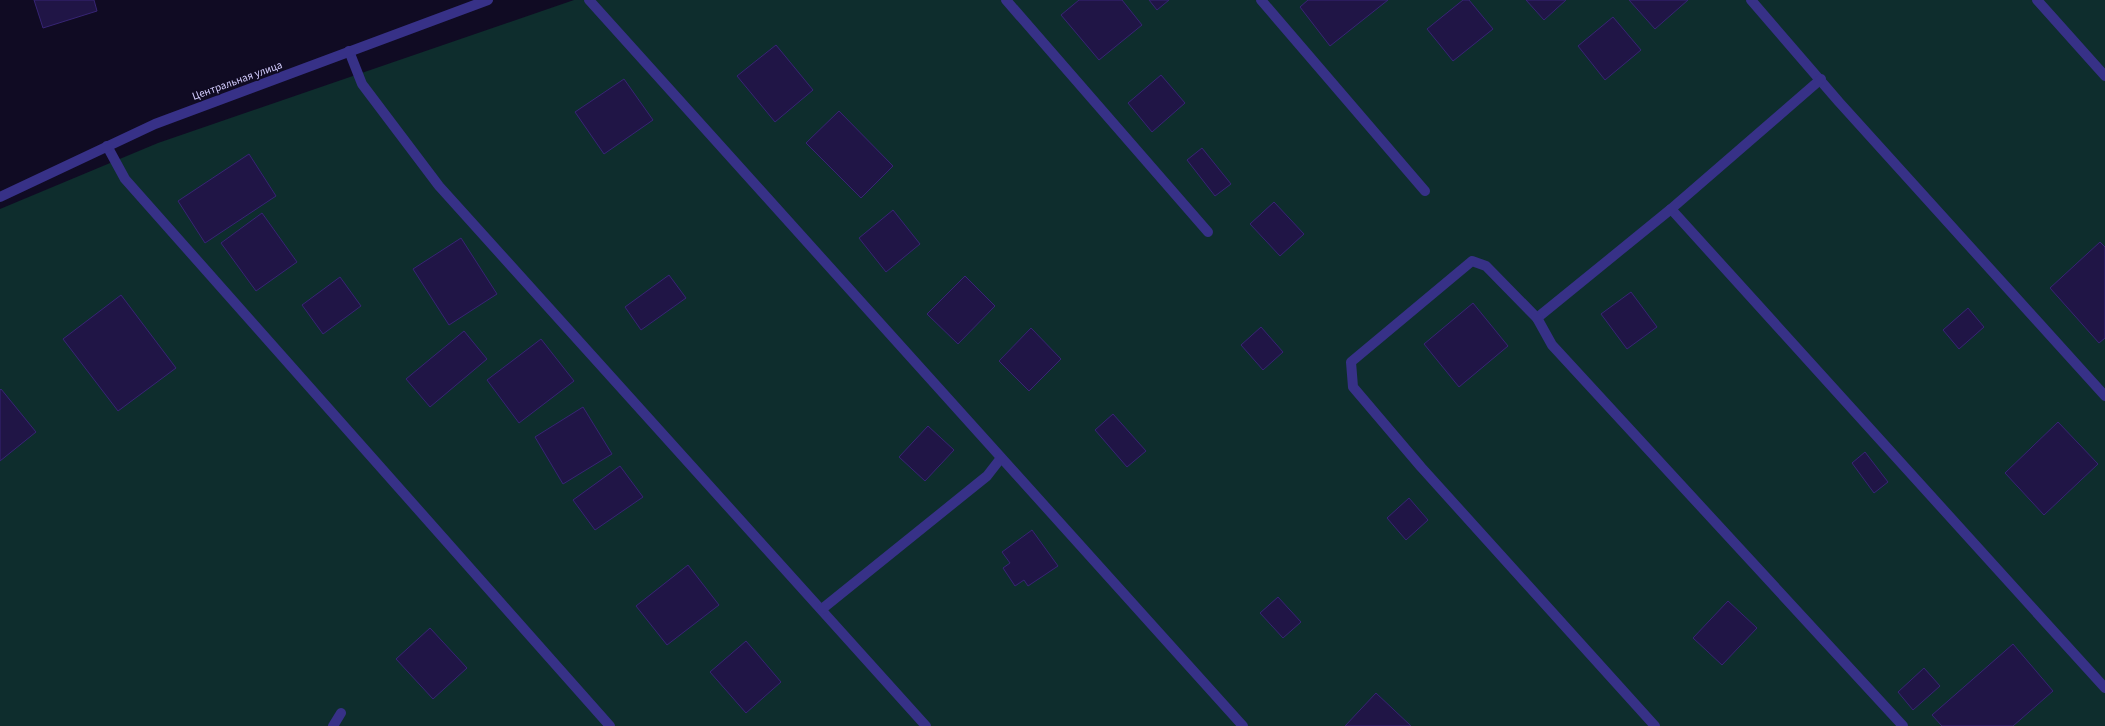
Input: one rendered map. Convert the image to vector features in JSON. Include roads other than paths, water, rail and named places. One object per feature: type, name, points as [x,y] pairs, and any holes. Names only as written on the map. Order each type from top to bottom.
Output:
[{"type":"street","name":"Центральная улица","points":[[0,197],[155,124],[488,0]]},
{"type":"street","points":[[589,0],[1243,726]]},
{"type":"street","points":[[1006,0],[1208,232]]},
{"type":"street","points":[[1261,0],[1426,191]]},
{"type":"street","points":[[1751,0],[2105,396]]},
{"type":"street","points":[[2037,0],[2105,76]]},
{"type":"street","points":[[349,51],[362,84],[439,186],[926,726]]},
{"type":"street","points":[[1537,318],[1671,209],[1821,79]]},
{"type":"street","points":[[107,146],[130,185],[610,726]]},
{"type":"street","points":[[1671,209],[2105,688]]},
{"type":"street","points":[[1655,726],[1421,466],[1353,387],[1351,362],[1472,261],[1486,266],[1537,318],[1552,345],[1903,726]]},
{"type":"street","points":[[822,609],[987,476],[1001,458]]},
{"type":"street","points":[[333,726],[341,713]]}]
